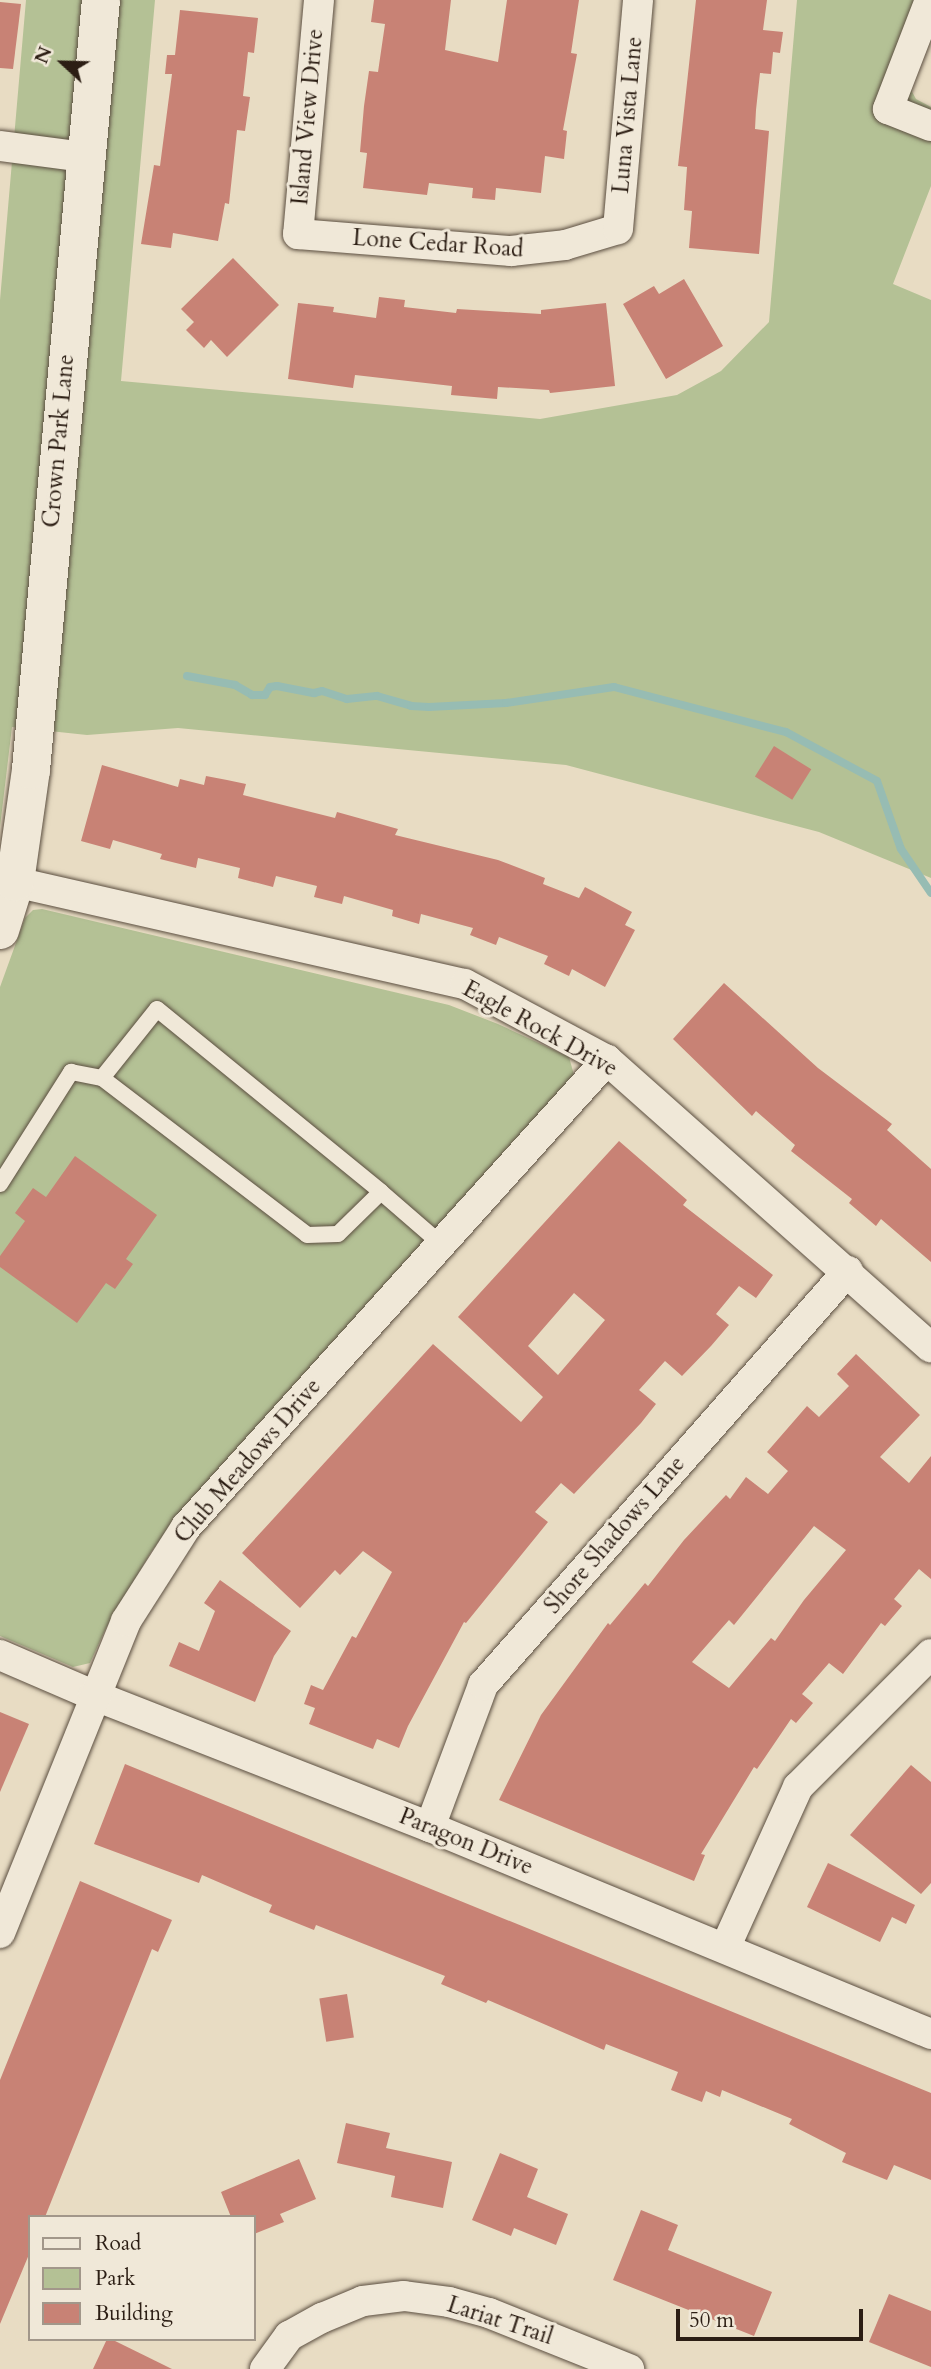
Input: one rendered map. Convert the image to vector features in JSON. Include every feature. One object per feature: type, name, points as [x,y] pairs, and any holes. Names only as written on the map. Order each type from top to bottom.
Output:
[{"type":"street","name":"Crown Park Lane","points":[[0,930],[15,882],[31,770],[85,157],[102,0]]},
{"type":"street","name":"Island View Drive","points":[[298,234],[319,0]]},
{"type":"street","name":"Luna Vista Lane","points":[[618,229],[638,0]]},
{"type":"street","points":[[930,0],[888,109],[931,126]]},
{"type":"street","points":[[0,146],[85,157]]},
{"type":"street","name":"Lone Cedar Road","points":[[298,234],[511,251],[565,245],[618,229]]},
{"type":"street","name":"Eagle Rock Drive","points":[[15,882],[465,984],[607,1060],[848,1271],[931,1348]]},
{"type":"street","name":"Club Meadows Drive","points":[[0,1933],[93,1695],[126,1621],[186,1527],[607,1060]]},
{"type":"street","name":"Shore Shadows Lane","points":[[430,1827],[483,1685],[848,1271]]},
{"type":"street","points":[[725,1948],[798,1787],[931,1654]]},
{"type":"street","name":"Paragon Drive","points":[[0,1655],[93,1695],[430,1827],[931,2034]]},
{"type":"street","name":"Lariat Trail","points":[[265,2369],[289,2336],[322,2318],[363,2301],[404,2296],[449,2302],[489,2313],[629,2369]]},
{"type":"lane","points":[[102,1078],[157,1009],[441,1244]]},
{"type":"lane","points":[[0,1184],[71,1072],[102,1078],[307,1235],[338,1234],[381,1192]]},
{"type":"green space","points":[[26,0],[155,0],[121,381],[540,419],[677,395],[721,371],[769,322],[797,0],[931,0],[931,39],[910,88],[916,99],[931,107],[931,186],[893,284],[931,300],[931,878],[819,832],[566,765],[178,728],[87,735],[12,727],[0,827],[0,300]]},
{"type":"green space","points":[[42,909],[449,1005],[569,1057],[574,1075],[185,1506],[151,1552],[106,1628],[90,1663],[73,1667],[0,1636],[0,987],[25,918],[33,910]]},
{"type":"building","points":[[374,0],[451,0],[445,50],[498,62],[507,0],[579,0],[571,53],[577,54],[563,130],[567,131],[564,159],[545,156],[541,193],[496,188],[495,200],[472,198],[473,188],[429,183],[427,195],[363,188],[367,153],[360,152],[364,106],[369,71],[378,72],[385,24],[371,22]]},
{"type":"building","points":[[696,0],[767,0],[763,30],[783,32],[780,53],[773,52],[771,74],[760,73],[756,110],[755,129],[769,131],[759,254],[689,248],[692,211],[684,210],[687,167],[678,166]]},
{"type":"building","points":[[0,2],[21,4],[13,69],[0,68]]},
{"type":"building","points":[[180,10],[258,18],[254,53],[248,52],[243,96],[250,97],[245,131],[237,130],[229,204],[225,203],[218,241],[173,233],[171,248],[141,244],[154,165],[160,166],[172,74],[165,74],[167,55],[175,55]]},
{"type":"building","points":[[233,258],[279,305],[227,357],[211,340],[204,348],[186,330],[194,322],[181,309]]},
{"type":"building","points":[[684,279],[723,346],[666,379],[623,304],[654,286],[659,294]]},
{"type":"building","points":[[379,297],[405,300],[404,307],[456,313],[457,309],[541,314],[541,310],[606,303],[615,386],[550,393],[549,390],[498,387],[497,399],[451,395],[452,386],[355,375],[353,388],[288,379],[298,303],[334,307],[333,312],[376,318]]},
{"type":"building","points":[[774,746],[811,769],[792,800],[755,777]]},
{"type":"building","points":[[102,765],[178,787],[180,779],[204,785],[206,776],[246,784],[243,795],[335,818],[337,812],[398,829],[395,835],[498,860],[545,878],[543,884],[579,898],[585,887],[632,912],[625,925],[635,930],[605,987],[572,969],[569,976],[544,964],[548,956],[499,937],[496,945],[470,935],[473,928],[421,914],[419,924],[392,916],[393,910],[344,896],[342,904],[314,897],[317,886],[276,876],[273,887],[238,878],[240,868],[198,858],[196,868],[160,859],[162,854],[113,840],[110,849],[81,841]]},
{"type":"building","points":[[724,983],[818,1068],[892,1124],[887,1130],[931,1169],[931,1262],[881,1219],[876,1226],[849,1203],[852,1199],[791,1151],[795,1145],[756,1111],[752,1116],[673,1039]]},
{"type":"building","points":[[619,1141],[687,1200],[683,1205],[773,1275],[756,1298],[739,1286],[716,1314],[729,1325],[711,1346],[682,1376],[665,1361],[639,1390],[656,1404],[641,1423],[574,1494],[561,1483],[535,1512],[548,1522],[466,1623],[464,1622],[399,1748],[377,1739],[373,1749],[309,1724],[315,1708],[304,1704],[311,1685],[323,1690],[352,1636],[356,1638],[392,1572],[363,1551],[340,1575],[335,1570],[300,1608],[242,1553],[433,1344],[521,1422],[543,1397],[458,1317]],"holes":[[[574,1293],[605,1320],[558,1375],[528,1346]]]},
{"type":"building","points":[[75,1156],[157,1215],[126,1259],[133,1264],[115,1289],[106,1283],[77,1323],[0,1267],[0,1256],[25,1221],[15,1213],[33,1188],[46,1197]]},
{"type":"building","points":[[856,1354],[920,1415],[880,1457],[909,1483],[931,1456],[931,1579],[919,1569],[894,1599],[902,1606],[885,1626],[881,1623],[843,1674],[829,1663],[802,1694],[813,1703],[796,1723],[791,1719],[757,1769],[754,1767],[701,1854],[705,1855],[694,1881],[499,1800],[541,1715],[608,1623],[610,1625],[645,1583],[648,1586],[684,1540],[726,1495],[730,1499],[746,1477],[768,1494],[788,1471],[767,1452],[807,1406],[819,1417],[849,1386],[837,1374]],"holes":[[[814,1526],[846,1550],[804,1600],[775,1641],[771,1638],[729,1688],[692,1662],[729,1620],[734,1625]]]},
{"type":"building","points":[[220,1580],[291,1631],[274,1656],[255,1702],[169,1666],[179,1642],[199,1651],[215,1611],[204,1603]]},
{"type":"building","points":[[0,1712],[29,1724],[0,1792]]},
{"type":"building","points":[[125,1764],[931,2093],[931,2180],[894,2165],[887,2180],[842,2162],[846,2153],[789,2124],[792,2119],[722,2090],[720,2097],[706,2091],[702,2102],[671,2090],[678,2072],[606,2044],[604,2050],[488,2000],[486,2003],[441,1984],[445,1976],[316,1925],[314,1930],[269,1912],[272,1905],[202,1875],[199,1883],[94,1844]]},
{"type":"building","points":[[911,1765],[931,1782],[931,1883],[921,1894],[850,1835]]},
{"type":"building","points":[[828,1863],[915,1905],[906,1924],[892,1917],[880,1942],[807,1907]]},
{"type":"building","points":[[80,1881],[172,1920],[158,1952],[152,1949],[46,2215],[28,2215],[28,2257],[0,2324],[0,2080]]},
{"type":"building","points":[[347,1994],[354,2037],[326,2042],[319,1998]]},
{"type":"building","points":[[346,2123],[390,2133],[386,2148],[452,2162],[443,2208],[391,2197],[395,2176],[337,2163]]},
{"type":"building","points":[[500,2153],[538,2169],[527,2197],[568,2214],[556,2245],[514,2228],[511,2236],[472,2220]]},
{"type":"building","points":[[299,2159],[316,2199],[280,2214],[284,2222],[256,2233],[256,2215],[230,2215],[221,2192]]},
{"type":"building","points":[[641,2210],[678,2225],[668,2250],[772,2292],[754,2336],[613,2280]]},
{"type":"building","points":[[889,2294],[931,2311],[931,2367],[869,2342]]},
{"type":"building","points":[[106,2341],[115,2341],[172,2369],[93,2369]]},
{"type":"waterway","points":[[187,676],[235,685],[252,695],[265,695],[270,687],[277,686],[314,693],[322,691],[347,699],[377,696],[411,706],[429,707],[506,703],[614,687],[786,732],[877,781],[901,849],[931,893]]}]
